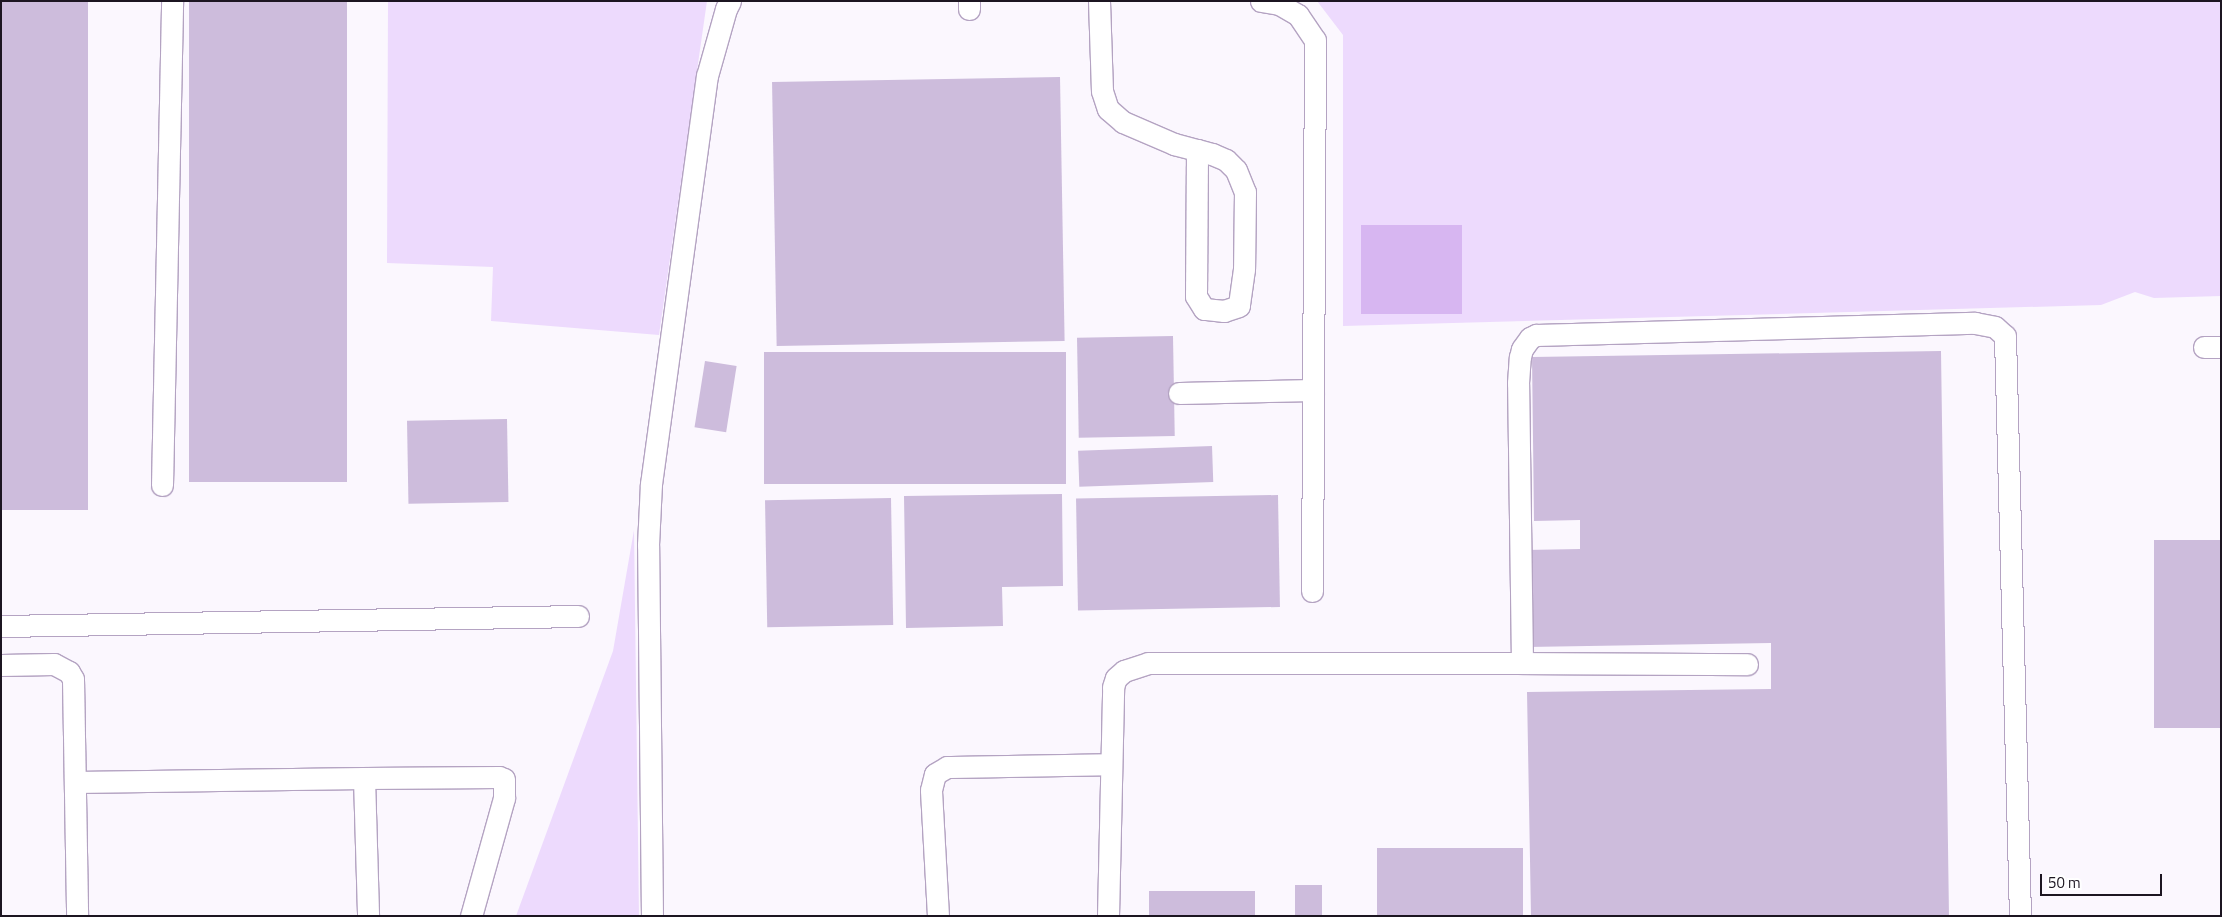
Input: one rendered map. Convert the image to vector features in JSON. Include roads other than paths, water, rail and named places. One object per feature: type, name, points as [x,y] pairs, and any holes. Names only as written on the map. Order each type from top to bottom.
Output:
[{"type":"street","points":[[162,485],[172,1]]},
{"type":"street","points":[[652,916],[648,545],[651,484],[707,76],[723,18],[730,1]]},
{"type":"street","points":[[1099,1],[1102,91],[1108,108],[1123,122],[1174,144],[1197,150],[1226,160],[1236,170],[1245,192],[1244,270],[1240,306],[1224,311],[1204,309],[1196,296],[1197,150]]},
{"type":"street","points":[[1261,1],[1279,4],[1298,15],[1315,40],[1312,591]]},
{"type":"street","points":[[1522,663],[1518,383],[1522,349],[1530,338],[1546,334],[1975,323],[1995,327],[2005,336],[2020,916]]},
{"type":"street","points":[[1179,393],[1313,390]]},
{"type":"street","points":[[1,626],[578,616]]},
{"type":"street","points":[[1108,916],[1113,686],[1116,678],[1135,666],[1148,663],[1747,664]]},
{"type":"street","points":[[1,665],[54,664],[69,672],[74,689],[77,916]]},
{"type":"street","points":[[938,916],[931,790],[935,774],[946,767],[1111,764]]},
{"type":"street","points":[[75,782],[498,777],[504,779],[504,798],[471,916]]},
{"type":"street","points":[[364,778],[368,916]]}]
